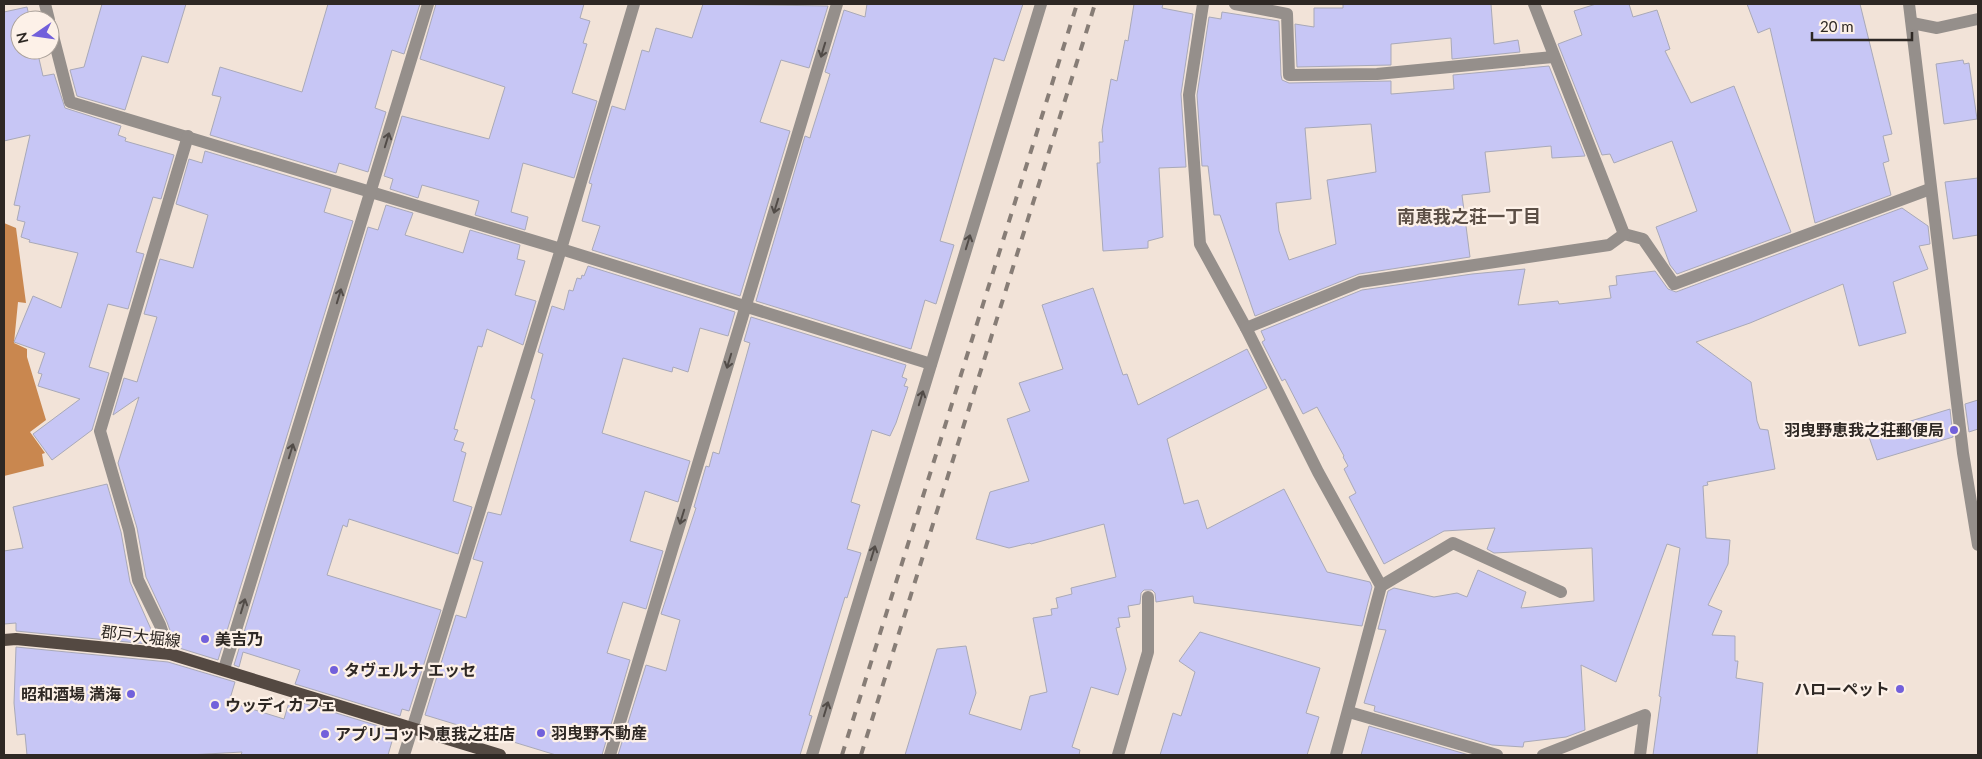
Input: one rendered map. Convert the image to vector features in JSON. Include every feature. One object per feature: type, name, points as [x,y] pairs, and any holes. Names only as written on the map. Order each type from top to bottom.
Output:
[{"type":"main road","name":"郡戸大堀線","points":[[4,640],[16,639],[170,654],[500,755]]},
{"type":"street","points":[[224,669],[428,4]]},
{"type":"street","points":[[404,755],[561,249],[634,4]]},
{"type":"street","points":[[610,755],[837,4]]},
{"type":"street","points":[[812,755],[1041,4]]},
{"type":"street","points":[[1203,4],[1189,95],[1200,244],[1246,328],[1318,472],[1381,586]]},
{"type":"street","points":[[1235,4],[1287,14],[1289,75],[1377,74],[1553,57]]},
{"type":"street","points":[[1534,4],[1553,57],[1624,234]]},
{"type":"street","points":[[1909,4],[1963,453],[1978,545]]},
{"type":"street","points":[[1912,23],[1937,28],[1978,19]]},
{"type":"street","points":[[59,60],[70,102],[561,249],[931,364]]},
{"type":"street","points":[[170,654],[160,626],[138,580],[129,530],[100,431],[188,136]]},
{"type":"street","points":[[1624,234],[1643,240],[1674,284],[1930,189]]},
{"type":"street","points":[[1246,328],[1360,282],[1609,245],[1624,234]]},
{"type":"street","points":[[1336,755],[1381,586],[1453,543],[1561,592]]},
{"type":"street","points":[[1118,755],[1148,652],[1148,597]]},
{"type":"street","points":[[1349,712],[1497,755]]},
{"type":"street","points":[[1544,755],[1645,715],[1640,755]]},
{"type":"shaded area","points":[[4,223],[16,228],[26,303],[18,302],[14,343],[27,349],[27,357],[46,420],[30,432],[45,453],[42,454],[44,466],[4,476]]},
{"type":"building","points":[[102,4],[186,4],[168,63],[142,56],[125,110],[77,96],[70,70],[84,67]]},
{"type":"building","points":[[328,4],[420,4],[404,54],[392,50],[375,108],[386,112],[368,172],[339,163],[336,173],[210,135],[221,97],[212,95],[220,67],[302,92]]},
{"type":"building","points":[[436,4],[584,4],[580,18],[590,21],[583,43],[587,44],[572,93],[597,101],[574,178],[523,163],[511,212],[528,217],[525,230],[475,215],[479,201],[422,185],[418,198],[390,189],[393,179],[384,176],[402,116],[489,139],[505,87],[420,59]]},
{"type":"building","points":[[703,4],[828,6],[809,68],[781,60],[760,122],[790,131],[740,296],[592,250],[600,226],[582,221],[592,184],[589,183],[612,106],[625,110],[642,50],[649,52],[656,28],[692,38]]},
{"type":"building","points":[[867,4],[1023,4],[1004,61],[994,58],[940,241],[954,245],[936,304],[925,300],[911,349],[756,301],[805,136],[810,138],[830,74],[825,72],[844,10],[865,17]]},
{"type":"building","points":[[1134,4],[1163,4],[1162,8],[1193,14],[1181,94],[1186,167],[1159,168],[1163,237],[1148,241],[1148,248],[1103,251],[1097,163],[1100,163],[1099,142],[1103,142],[1102,130],[1111,79],[1117,81],[1125,40],[1128,41]]},
{"type":"building","points":[[1343,4],[1491,4],[1494,44],[1518,40],[1520,52],[1452,59],[1451,38],[1391,44],[1391,65],[1297,67],[1295,24],[1314,27],[1314,8],[1343,8]]},
{"type":"building","points":[[1596,4],[1629,4],[1633,17],[1657,10],[1670,49],[1665,51],[1691,103],[1734,86],[1791,232],[1677,274],[1670,265],[1656,227],[1697,211],[1672,141],[1614,163],[1610,154],[1602,155],[1558,44],[1582,35],[1574,11]]},
{"type":"building","points":[[1747,4],[1860,4],[1892,134],[1883,136],[1889,161],[1883,163],[1891,195],[1815,223],[1770,28],[1758,33]]},
{"type":"building","points":[[27,7],[28,10],[13,10]]},
{"type":"building","points":[[10,11],[10,60],[39,60],[43,76],[54,74],[65,108],[121,126],[118,135],[126,138],[125,141],[174,155],[161,199],[153,197],[136,252],[144,254],[128,309],[108,304],[89,367],[109,373],[92,430],[52,460],[33,434],[80,399],[38,386],[42,374],[38,373],[45,353],[14,342],[33,296],[61,308],[78,253],[29,242],[30,240],[21,237],[25,222],[17,220],[20,206],[14,205],[30,135],[4,141],[4,12]]},
{"type":"building","points":[[1222,12],[1279,21],[1281,75],[1282,80],[1289,83],[1391,81],[1391,94],[1454,89],[1453,75],[1549,66],[1585,156],[1552,158],[1551,146],[1485,152],[1490,192],[1462,195],[1470,257],[1359,274],[1255,316],[1220,215],[1214,215],[1208,166],[1202,166],[1197,95],[1209,17],[1221,19]],"holes":[[[1371,124],[1376,172],[1327,180],[1336,244],[1289,260],[1279,231],[1276,203],[1311,199],[1305,128]]]},
{"type":"building","points":[[1963,60],[1964,64],[1969,63],[1977,119],[1944,124],[1936,64]]},
{"type":"building","points":[[205,151],[331,189],[324,212],[353,221],[218,660],[176,647],[167,622],[146,577],[137,528],[118,463],[139,397],[113,415],[124,378],[137,382],[157,317],[144,314],[160,259],[193,268],[208,215],[176,204],[189,159],[202,163]]},
{"type":"building","points":[[1978,178],[1978,235],[1953,239],[1945,182]]},
{"type":"building","points":[[386,205],[413,213],[405,235],[463,253],[470,230],[520,245],[517,259],[525,261],[515,295],[536,301],[523,345],[487,329],[482,347],[478,346],[454,429],[458,430],[454,440],[464,443],[461,451],[466,453],[453,501],[472,507],[458,554],[349,519],[347,527],[343,525],[327,575],[441,610],[409,711],[402,709],[400,716],[295,684],[300,670],[243,652],[239,667],[234,665],[368,227],[378,230]]},
{"type":"building","points":[[1902,208],[1928,226],[1930,244],[1919,246],[1928,269],[1893,282],[1906,333],[1859,346],[1843,284],[1750,323],[1696,342],[1751,382],[1757,421],[1760,429],[1768,430],[1775,469],[1707,482],[1708,485],[1703,486],[1706,538],[1730,540],[1728,564],[1708,605],[1722,611],[1712,635],[1735,636],[1735,661],[1738,661],[1736,678],[1763,683],[1757,755],[1653,755],[1661,697],[1659,696],[1680,548],[1667,544],[1616,682],[1581,665],[1585,730],[1566,737],[1524,742],[1523,747],[1492,745],[1374,711],[1375,706],[1364,703],[1386,630],[1378,629],[1388,591],[1394,588],[1434,597],[1457,593],[1467,597],[1478,570],[1526,592],[1521,608],[1594,601],[1592,548],[1494,553],[1487,549],[1495,528],[1444,531],[1384,564],[1349,497],[1356,493],[1344,469],[1348,466],[1344,456],[1317,407],[1303,414],[1285,379],[1282,381],[1262,342],[1265,340],[1261,331],[1362,290],[1472,274],[1525,269],[1518,305],[1558,301],[1559,304],[1611,298],[1609,286],[1617,285],[1616,276],[1655,271],[1668,289],[1676,292]]},
{"type":"building","points":[[588,266],[735,312],[728,336],[700,328],[688,372],[673,367],[672,372],[623,358],[602,433],[690,461],[678,502],[645,491],[630,541],[663,551],[646,609],[623,602],[607,653],[630,660],[602,755],[556,755],[425,715],[456,615],[466,618],[483,562],[473,559],[488,512],[501,515],[535,400],[531,398],[543,354],[538,352],[552,306],[564,310],[569,290],[573,291],[577,278],[581,279],[582,275],[584,276]]},
{"type":"building","points":[[1093,288],[1123,375],[1127,374],[1138,405],[1247,349],[1267,388],[1167,439],[1184,504],[1198,500],[1207,529],[1284,489],[1327,572],[1370,582],[1372,587],[1362,626],[1194,603],[1193,596],[1156,602],[1155,593],[1152,590],[1144,590],[1141,593],[1140,604],[1128,606],[1130,617],[1118,618],[1120,627],[1116,628],[1126,669],[1118,695],[1091,687],[1072,747],[1080,750],[1079,755],[905,755],[937,649],[966,646],[976,693],[969,714],[1021,730],[1030,696],[1047,692],[1033,618],[1052,615],[1051,609],[1058,608],[1056,598],[1072,594],[1071,588],[1116,577],[1104,524],[1031,544],[1009,548],[976,539],[990,492],[1029,481],[1007,419],[1030,411],[1019,383],[1063,369],[1042,305]]},
{"type":"building","points":[[751,317],[906,365],[902,377],[907,379],[904,386],[908,387],[896,423],[890,436],[872,430],[851,502],[860,505],[847,549],[861,553],[847,598],[845,597],[809,715],[812,716],[800,755],[618,755],[646,665],[666,671],[680,620],[661,614],[696,508],[694,507],[706,466],[709,467],[713,452],[719,454],[750,343],[744,341]]},
{"type":"building","points":[[1978,400],[1978,429],[1969,432],[1965,404]]},
{"type":"building","points":[[1950,409],[1953,437],[1877,460],[1868,434]]},
{"type":"building","points":[[107,484],[121,532],[130,582],[158,645],[16,631],[16,623],[4,624],[4,551],[23,548],[13,507]]},
{"type":"building","points":[[1200,632],[1320,668],[1306,713],[1319,717],[1307,755],[1160,755],[1173,713],[1181,716],[1195,672],[1179,661]]},
{"type":"building","points":[[16,647],[168,662],[235,682],[229,702],[284,719],[290,699],[395,731],[388,755],[241,755],[242,752],[189,755],[27,755],[25,734],[17,735],[14,703]]},
{"type":"building","points":[[1369,726],[1469,755],[1361,755]]},
{"type":"railway","points":[[842,755],[1077,4]]},
{"type":"railway","points":[[861,755],[1095,4]]},
{"type":"place","name":"羽曳野恵我之荘郵便局","points":[[1954,430]]},
{"type":"place","name":"美吉乃","points":[[205,639]]},
{"type":"place","name":"タヴェルナ エッセ","points":[[334,670]]},
{"type":"place","name":"ハローペット","points":[[1900,689]]},
{"type":"place","name":"昭和酒場 満海","points":[[131,694]]},
{"type":"place","name":"ウッディカフェ","points":[[215,705]]},
{"type":"place","name":"羽曳野不動産","points":[[541,733]]},
{"type":"place","name":"アプリコット 恵我之荘店","points":[[325,734]]},
{"type":"district","name":"南恵我之荘一丁目","points":[[1469,217]]}]
